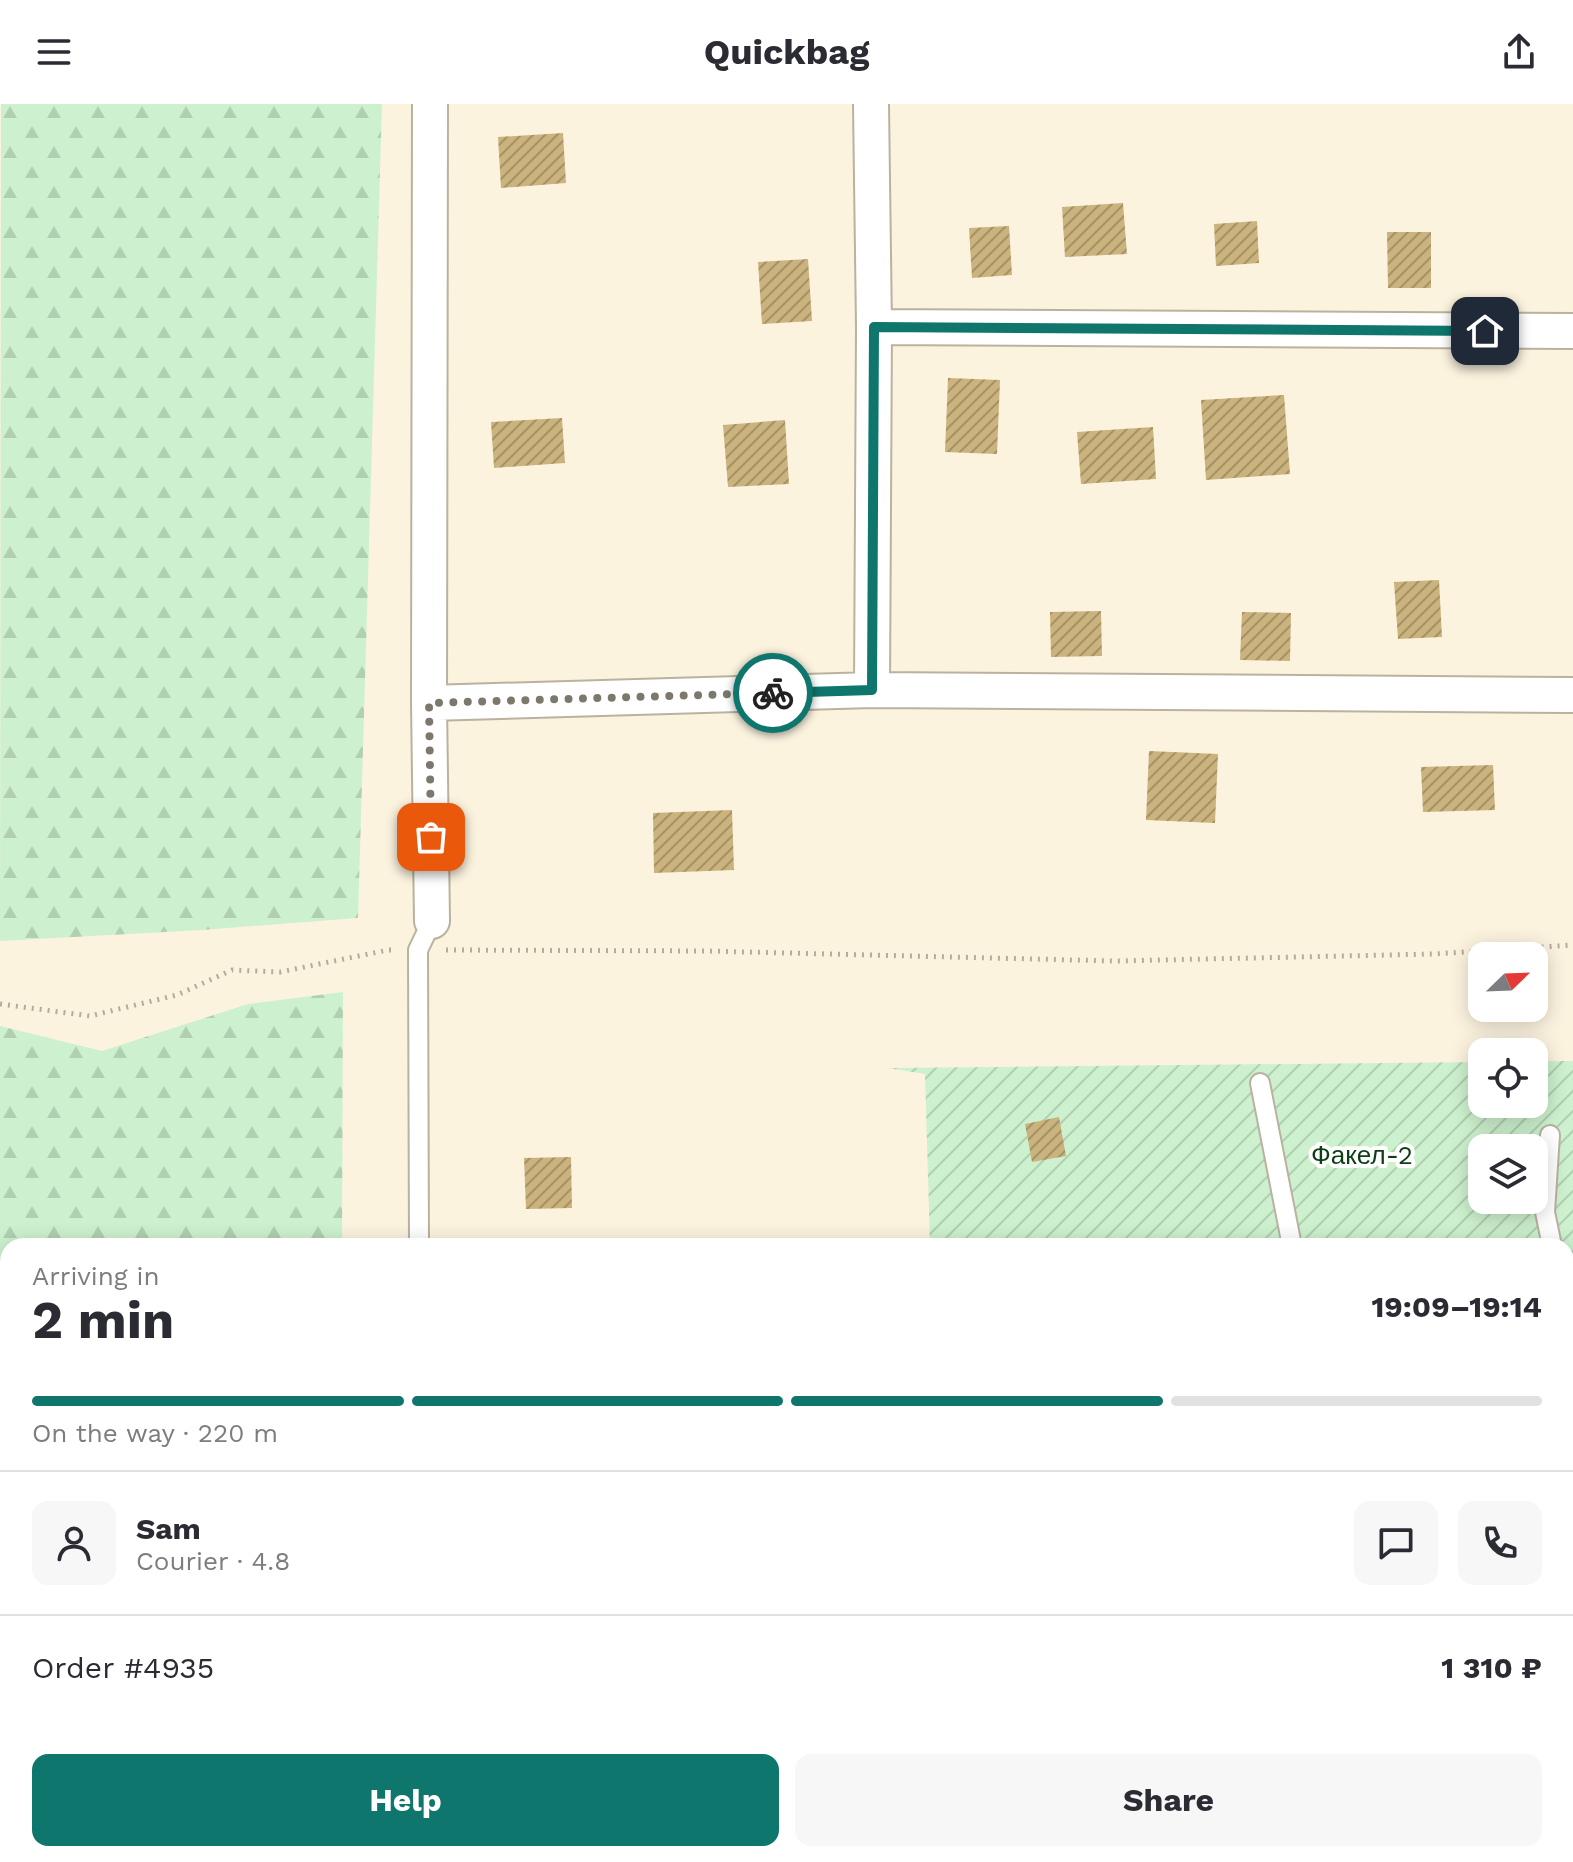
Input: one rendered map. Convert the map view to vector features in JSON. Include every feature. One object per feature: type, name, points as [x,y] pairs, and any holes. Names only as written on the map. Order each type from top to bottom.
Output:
[{"type":"street","points":[[425,935],[429,703],[430,104]]},
{"type":"street","points":[[871,104],[874,327],[872,690]]},
{"type":"street","points":[[874,327],[1573,331]]},
{"type":"street","points":[[429,703],[872,690],[1573,695]]},
{"type":"lane","points":[[419,1238],[425,935]]},
{"type":"lane","points":[[1260,1083],[1290,1238]]},
{"type":"lane","points":[[1550,1135],[1545,1212],[1550,1238]]},
{"type":"path","points":[[0,1004],[90,1016],[177,995],[232,970],[280,972],[388,950],[425,935],[705,951],[1115,961],[1434,954],[1573,945]]},
{"type":"green space","points":[[1,104],[382,104],[358,918],[0,941]]},
{"type":"green space","points":[[343,992],[342,1238],[0,1238],[0,1026],[102,1051],[248,1004]]},
{"type":"green space","name":"Факел-2","points":[[1548,1061],[1573,1061],[1573,1238],[930,1238],[925,1074],[887,1068],[1468,1062],[1468,1118],[1548,1118]]},
{"type":"building","points":[[563,133],[566,183],[501,188],[498,137]]},
{"type":"building","points":[[1123,203],[1127,254],[1065,257],[1062,207]]},
{"type":"building","points":[[1257,221],[1259,263],[1216,266],[1214,224]]},
{"type":"building","points":[[1009,226],[1012,275],[972,278],[969,228]]},
{"type":"building","points":[[1387,232],[1431,232],[1431,288],[1388,288]]},
{"type":"building","points":[[808,259],[812,321],[762,324],[758,262]]},
{"type":"building","points":[[948,378],[1000,380],[997,454],[945,452]]},
{"type":"building","points":[[1284,395],[1290,474],[1206,480],[1201,400]]},
{"type":"building","points":[[562,418],[565,463],[494,468],[491,422]]},
{"type":"building","points":[[785,420],[789,484],[728,487],[723,425]]},
{"type":"building","points":[[1153,427],[1156,479],[1081,484],[1077,432]]},
{"type":"building","points":[[1439,580],[1442,637],[1398,639],[1394,582]]},
{"type":"building","points":[[1101,611],[1102,656],[1051,657],[1050,612]]},
{"type":"building","points":[[1242,612],[1291,613],[1290,661],[1240,660]]},
{"type":"building","points":[[1149,751],[1218,754],[1215,823],[1146,820]]},
{"type":"building","points":[[1493,765],[1495,810],[1423,812],[1421,767]]},
{"type":"building","points":[[732,810],[734,870],[654,873],[653,813]]},
{"type":"building","points":[[1059,1117],[1066,1156],[1032,1162],[1025,1124]]},
{"type":"building","points":[[571,1157],[572,1208],[526,1209],[524,1158]]},
{"type":"way so far","points":[[431,837],[429,703],[773,693]]},
{"type":"route","points":[[773,693],[872,690],[874,327],[1485,331]]}]
